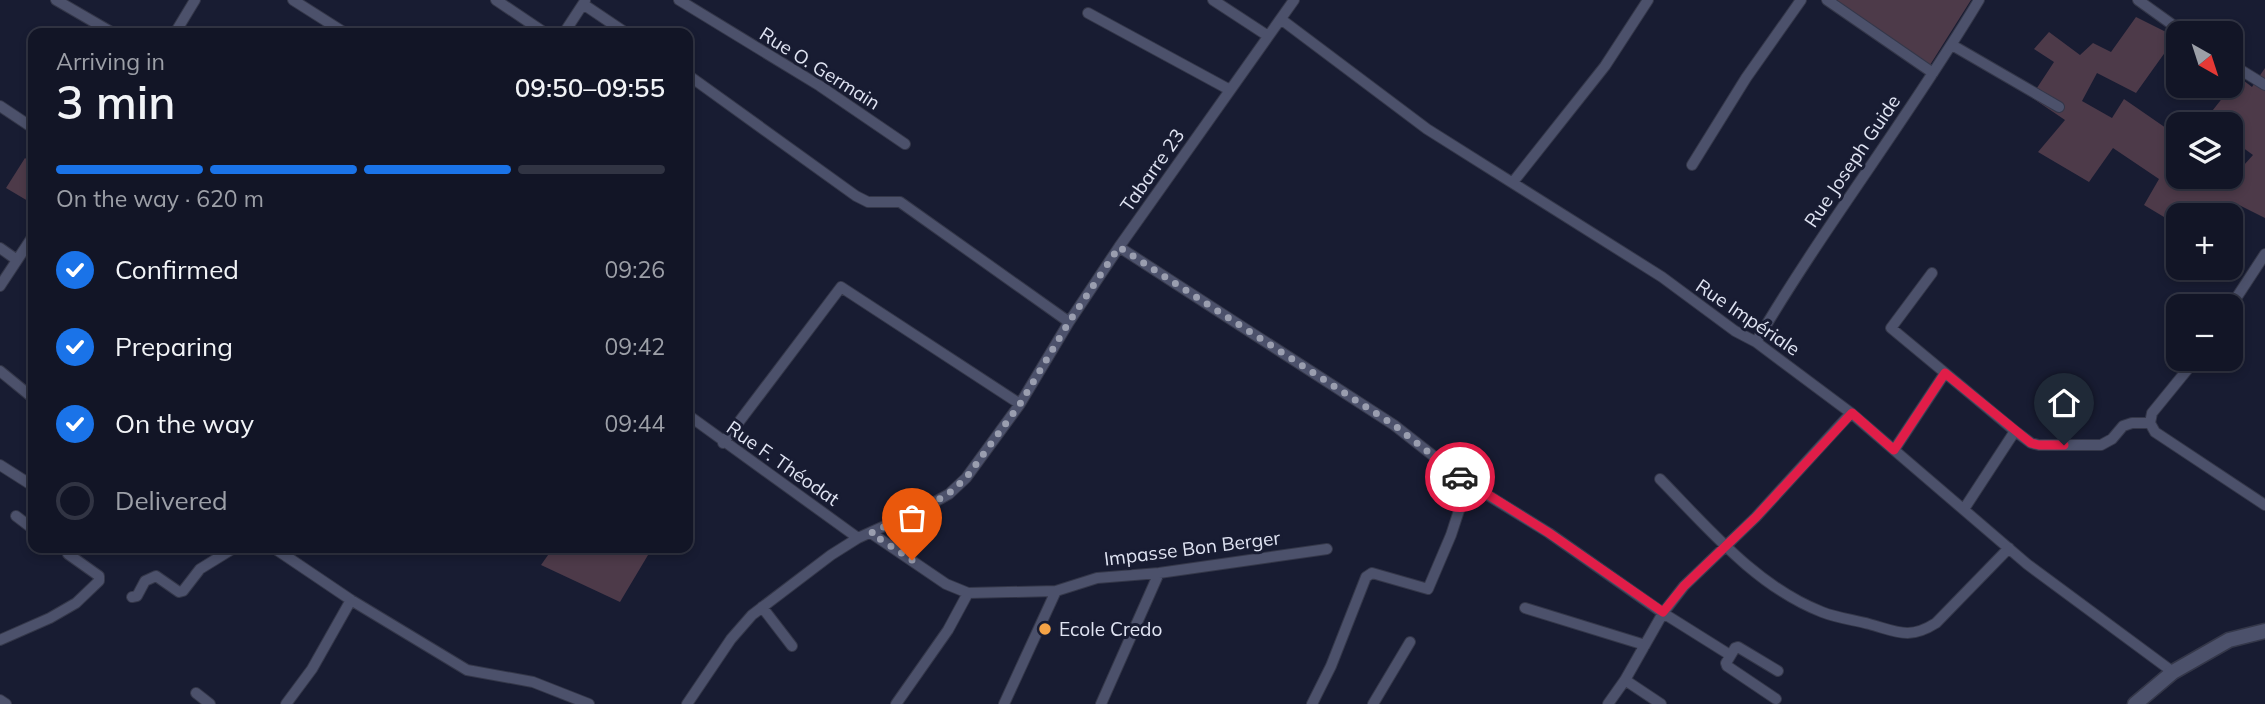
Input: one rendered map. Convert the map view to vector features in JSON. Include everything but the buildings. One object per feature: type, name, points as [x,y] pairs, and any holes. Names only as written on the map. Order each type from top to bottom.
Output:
[{"type":"street","points":[[56,0],[104,28]]},
{"type":"street","points":[[179,28],[195,0]]},
{"type":"street","points":[[293,0],[337,28]]},
{"type":"street","points":[[496,0],[538,28]]},
{"type":"street","name":"Rue O. Germain","points":[[679,0],[820,86],[905,145]]},
{"type":"street","points":[[1213,0],[1269,36]]},
{"type":"street","name":"Tabarre 23","points":[[687,704],[731,639],[752,615],[831,555],[858,538],[948,494],[981,460],[1020,404],[1069,322],[1119,247],[1294,0]]},
{"type":"street","points":[[1513,182],[1605,65],[1648,0]]},
{"type":"street","points":[[1692,165],[1746,78],[1801,0]]},
{"type":"street","points":[[1827,0],[1933,73]]},
{"type":"street","name":"Rue Joseph Guide","points":[[1756,342],[1788,288],[1952,45],[1979,0]]},
{"type":"street","points":[[2138,0],[2167,21]]},
{"type":"street","points":[[568,28],[585,2],[619,28]]},
{"type":"street","points":[[1088,13],[1230,90]]},
{"type":"street","name":"Rue Impériale","points":[[1282,20],[1427,129],[1662,277],[1735,331],[1756,342],[1852,413],[2009,548],[2173,672]]},
{"type":"street","points":[[1952,45],[2059,107]]},
{"type":"street","points":[[2244,72],[2265,85]]},
{"type":"street","points":[[693,79],[856,196],[868,202],[900,202],[1069,322]]},
{"type":"street","points":[[0,106],[28,125]]},
{"type":"street","points":[[0,286],[28,244]]},
{"type":"street","points":[[1119,247],[1394,425],[1468,483],[1549,533],[1730,655]]},
{"type":"street","points":[[0,248],[17,260]]},
{"type":"street","points":[[2239,294],[2265,254]]},
{"type":"street","points":[[1931,273],[1891,326],[2031,443],[2101,445],[2112,439],[2123,426],[2150,423]]},
{"type":"street","points":[[723,443],[841,288],[1020,404]]},
{"type":"street","points":[[2186,371],[2152,413],[2150,423],[2155,432],[2265,505]]},
{"type":"street","points":[[0,372],[28,394]]},
{"type":"street","points":[[1894,450],[1945,373]]},
{"type":"street","points":[[1608,704],[1625,680],[1663,612],[1684,586],[1756,517],[1852,413]]},
{"type":"street","name":"Rue F. Théodat","points":[[693,419],[858,538]]},
{"type":"street","points":[[1964,509],[2015,431]]},
{"type":"street","points":[[0,465],[28,483]]},
{"type":"street","points":[[1660,479],[1726,546],[1780,590],[1822,612],[1905,634],[1921,632],[1936,623],[2009,548]]},
{"type":"street","points":[[1312,704],[1331,666],[1366,578],[1372,573],[1428,589],[1451,535],[1468,483]]},
{"type":"street","points":[[16,516],[28,525]]},
{"type":"street","name":"Impasse Bon Berger","points":[[871,533],[946,584],[968,593],[1056,591],[1097,578],[1159,573],[1327,549]]},
{"type":"street","points":[[0,640],[50,618],[76,603],[99,581],[99,576],[70,553]]},
{"type":"street","points":[[132,597],[137,596],[145,581],[156,576],[179,592],[183,591],[200,569],[226,553]]},
{"type":"street","points":[[281,553],[351,600],[467,670],[533,682],[589,704]]},
{"type":"street","points":[[1101,704],[1159,573]]},
{"type":"street","points":[[1004,704],[1056,591]]},
{"type":"street","points":[[896,704],[948,630],[968,593]]},
{"type":"street","points":[[286,704],[312,669],[351,600]]},
{"type":"street","points":[[762,607],[792,646]]},
{"type":"street","points":[[1525,608],[1645,645]]},
{"type":"street","points":[[2135,704],[2173,672],[2229,640],[2265,631]]},
{"type":"street","points":[[1373,704],[1410,642]]},
{"type":"street","points":[[1776,699],[1727,666],[1730,655],[1738,647],[1778,671]]},
{"type":"street","points":[[1625,680],[1661,704]]},
{"type":"street","points":[[196,693],[210,704]]},
{"type":"street","points":[[0,700],[6,704]]},
{"type":"shaded area","points":[[1835,0],[1971,0],[1930,65]]},
{"type":"shaded area","points":[[2136,17],[2166,32],[2166,51],[2136,93],[2097,73],[2082,101],[2112,118],[2124,99],[2166,128],[2166,189],[2243,189],[2243,166],[2253,155],[2243,148],[2243,112],[2211,112],[2222,98],[2244,98],[2244,81],[2252,87],[2265,68],[2265,218],[2243,207],[2243,203],[2233,202],[2166,203],[2166,218],[2144,205],[2159,179],[2113,148],[2089,182],[2038,152],[2065,120],[2031,97],[2054,62],[2034,49],[2049,32],[2080,55],[2093,43],[2111,52]]},
{"type":"shaded area","points":[[25,158],[28,160],[28,201],[6,188]]},
{"type":"shaded area","points":[[549,553],[649,553],[620,602],[541,565]]},
{"type":"way so far","points":[[912,560],[871,533],[948,494],[966,478],[1020,404],[1069,322],[1119,247],[1394,425],[1460,477]]},
{"type":"place","name":"Ecole Credo","points":[[1045,629]]},
{"type":"route","points":[[1460,477],[1549,533],[1663,612],[1684,586],[1756,517],[1852,413],[1894,450],[1945,373],[2031,443],[2064,445]]}]
